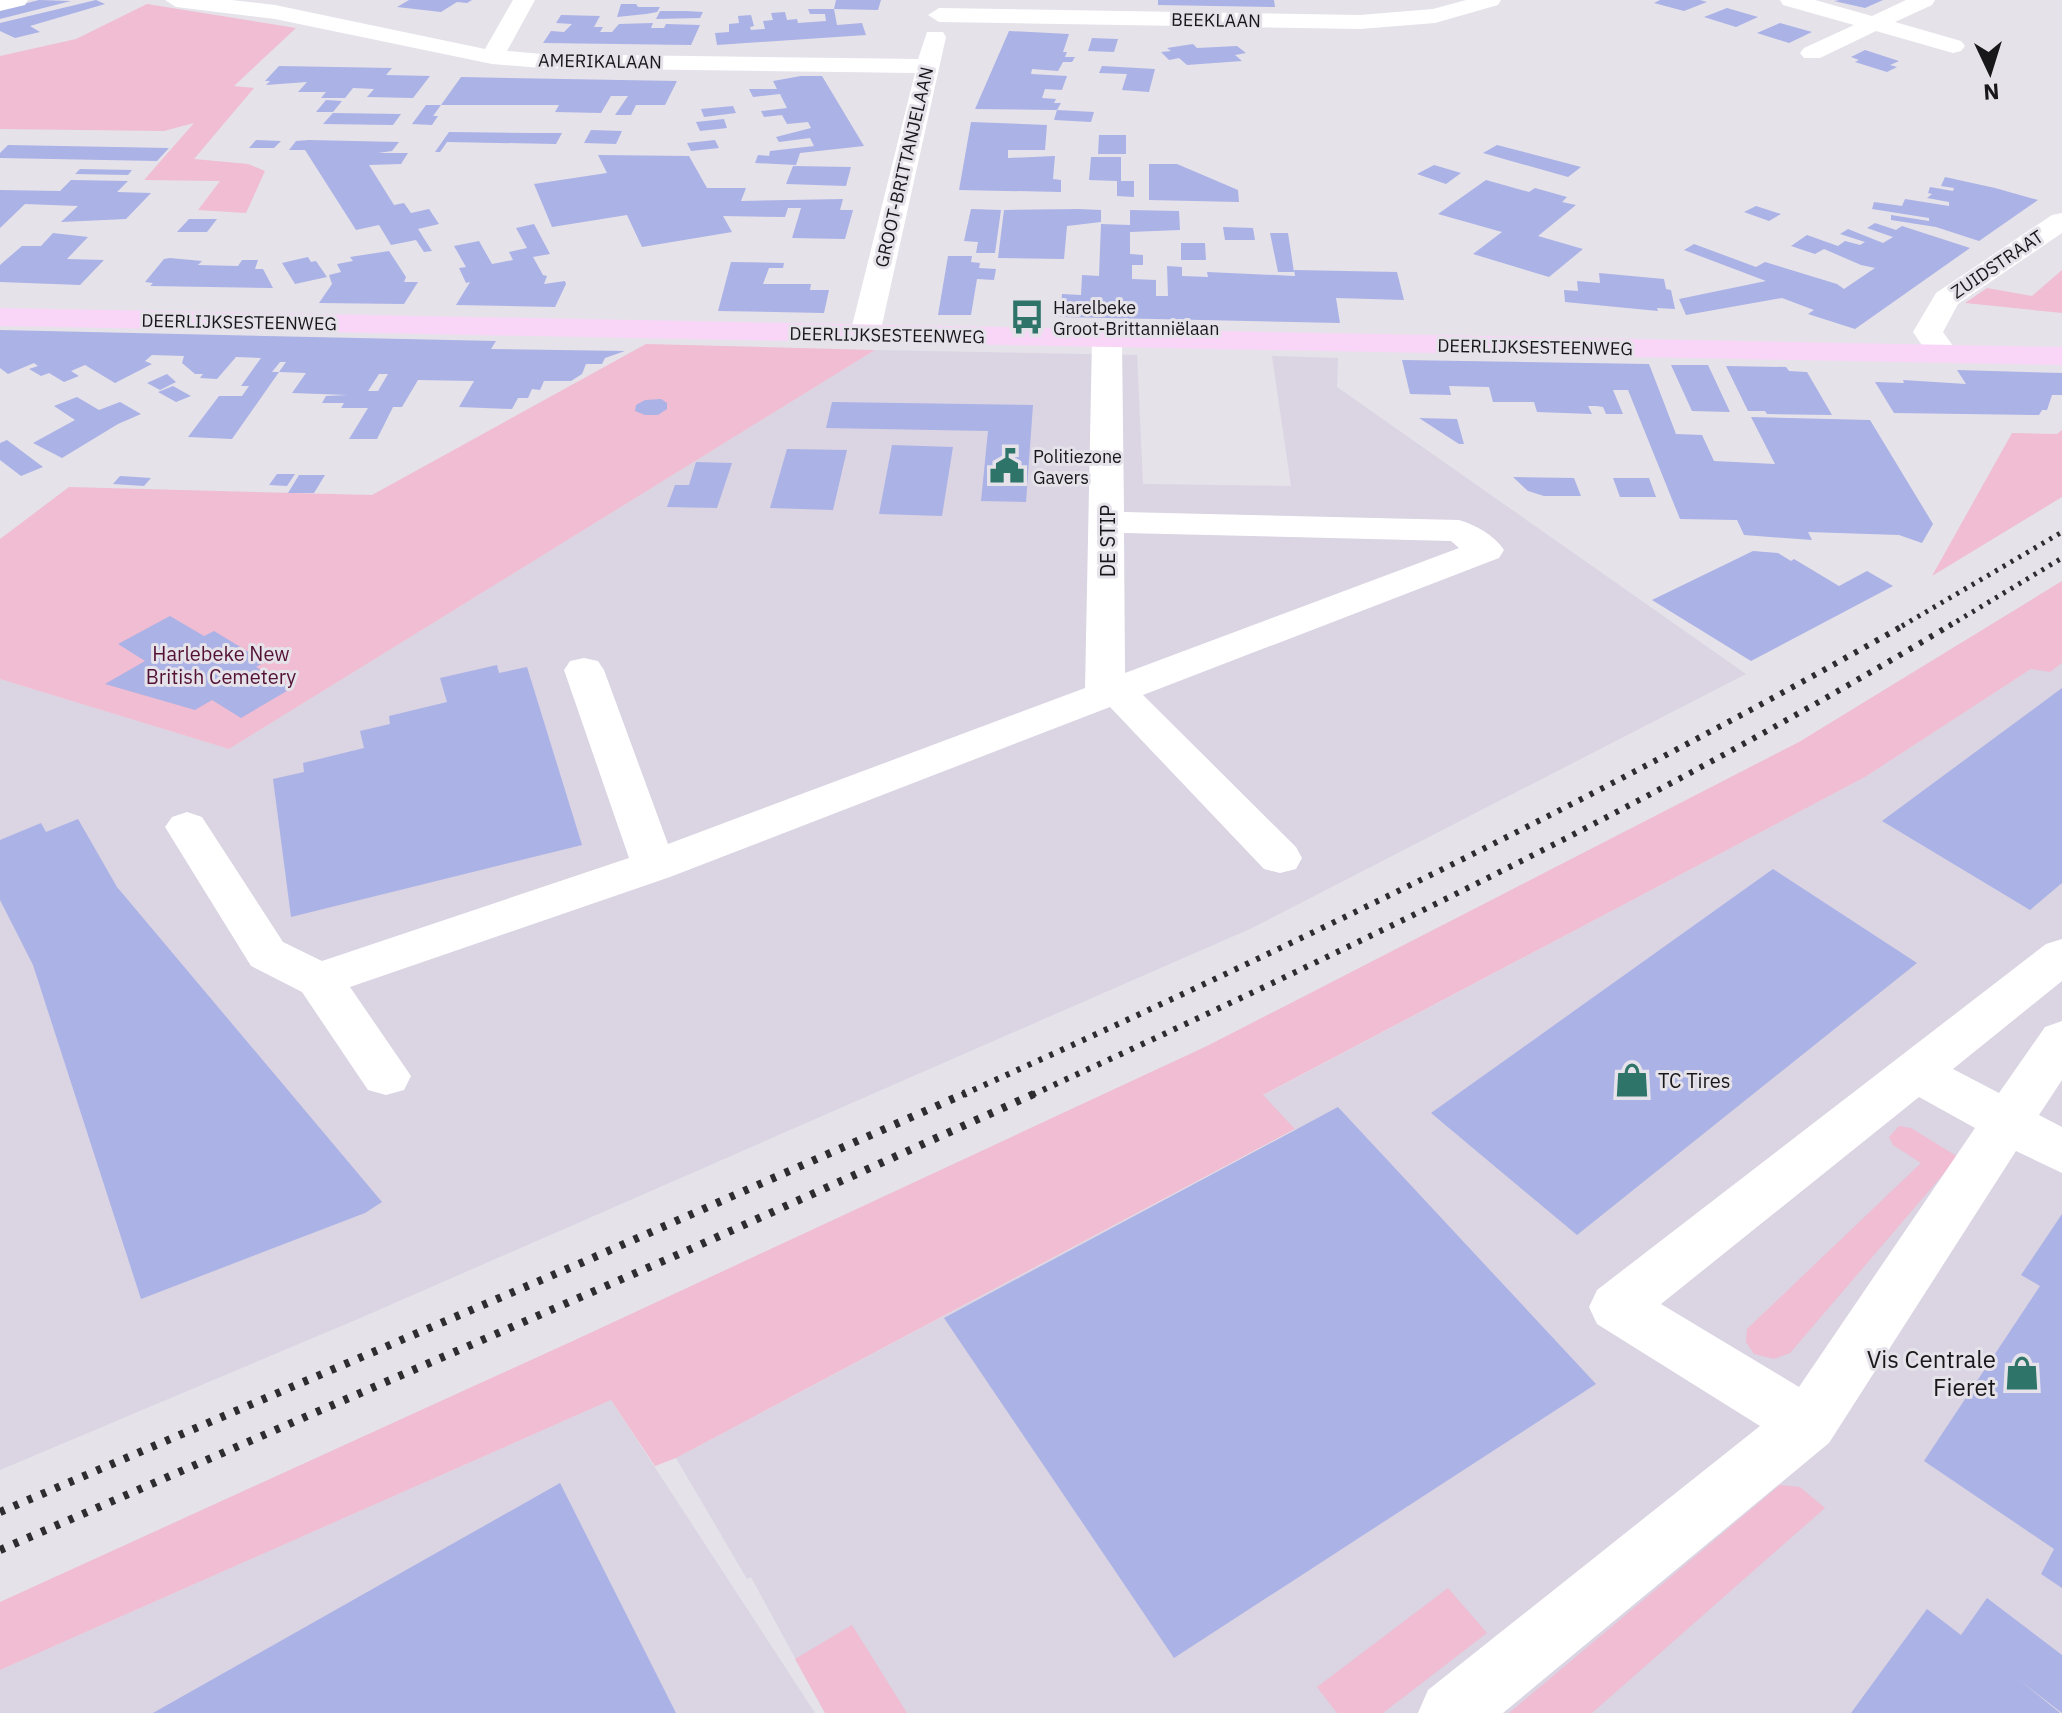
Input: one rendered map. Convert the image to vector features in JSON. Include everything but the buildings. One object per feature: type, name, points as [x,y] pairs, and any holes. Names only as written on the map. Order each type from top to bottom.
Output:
[{"type":"main road","name":"DEERLIJKSESTEENWEG","points":[[0,317],[2062,356]]},
{"type":"street","points":[[0,4],[17,0]]},
{"type":"street","name":"AMERIKALAAN","points":[[176,0],[275,12],[497,50],[542,61],[928,66]]},
{"type":"street","points":[[497,50],[524,0]]},
{"type":"street","name":"BEEKLAAN","points":[[941,8],[1386,21],[1435,16],[1490,0]]},
{"type":"street","points":[[1791,0],[1953,46]]},
{"type":"street","points":[[1812,53],[1924,0]]},
{"type":"street","name":"GROOT-BRITTANJELAAN","points":[[865,334],[941,8]]},
{"type":"street","name":"ZUIDSTRAAT","points":[[1943,353],[1928,332],[1946,299],[2062,221]]},
{"type":"street","name":"DE STIP","points":[[1107,339],[1111,693]]},
{"type":"street","points":[[319,980],[654,866],[1486,550],[1459,531],[1107,522]]},
{"type":"street","points":[[584,670],[654,866]]},
{"type":"street","points":[[1111,693],[1280,858]]},
{"type":"street","points":[[187,827],[267,954],[319,980],[386,1076]]},
{"type":"street","points":[[1808,1424],[1617,1307],[2062,956]]},
{"type":"street","points":[[1451,1713],[1808,1424],[2062,1040]]},
{"type":"street","points":[[1914,1071],[2062,1152]]},
{"type":"shaded area","points":[[875,350],[1137,355],[1143,484],[1291,486],[1272,356],[1338,358],[1337,387],[1746,674],[1252,928],[358,1319],[0,1470],[0,679],[229,749]]},
{"type":"shaded area","points":[[2062,663],[2062,1713],[825,1713],[751,1577],[747,1579],[676,1458],[1295,1130],[1262,1096],[1865,777],[2031,669],[2050,671]]},
{"type":"shaded area","points":[[611,1400],[815,1713],[0,1713],[0,1670]]},
{"type":"green space","points":[[147,4],[296,28],[234,86],[254,88],[194,159],[248,164],[265,171],[246,213],[198,210],[220,181],[144,180],[194,123],[164,131],[0,129],[0,56],[76,39]]},
{"type":"green space","points":[[2062,270],[2062,313],[1965,303],[1987,288],[2032,296]]},
{"type":"green space","name":"Harlebeke New British Cemetery","points":[[646,344],[875,350],[229,749],[0,679],[0,539],[69,487],[372,495]]},
{"type":"green space","points":[[2062,430],[2062,497],[1932,576],[2012,433],[2057,434]]},
{"type":"green space","points":[[2062,581],[2062,663],[2050,672],[2031,669],[1865,777],[1263,1095],[1295,1129],[676,1458],[655,1466],[611,1400],[0,1670],[0,1602],[575,1340],[1207,1046],[1799,742]]},
{"type":"green space","points":[[1899,1126],[1911,1128],[1958,1157],[1790,1353],[1774,1359],[1754,1354],[1746,1342],[1747,1329],[1921,1163],[1893,1145],[1889,1137]]},
{"type":"green space","points":[[1780,1485],[1800,1487],[1825,1508],[1592,1713],[1509,1713]]},
{"type":"green space","points":[[1448,1588],[1487,1633],[1383,1713],[1337,1713],[1317,1687]]},
{"type":"green space","points":[[852,1625],[907,1713],[825,1713],[795,1659]]},
{"type":"railway","points":[[1902,626],[2062,532]]},
{"type":"railway","points":[[1949,626],[2062,558]]},
{"type":"railway","points":[[962,1095],[1202,985],[1439,871],[1674,751],[1906,624]]},
{"type":"railway","points":[[1032,1095],[1382,930],[1614,814],[1728,753],[1952,624]]},
{"type":"railway","points":[[0,1512],[581,1263],[966,1093]]},
{"type":"railway","points":[[0,1550],[684,1252],[1036,1093]]},
{"type":"place","name":"Harelbeke Groot-Brittanniëlaan","points":[[1027,317]]},
{"type":"place","name":"Politiezone Gavers","points":[[1007,466]]},
{"type":"place","name":"TC Tires","points":[[1632,1080]]},
{"type":"place","name":"Vis Centrale Fieret","points":[[2022,1373]]}]
